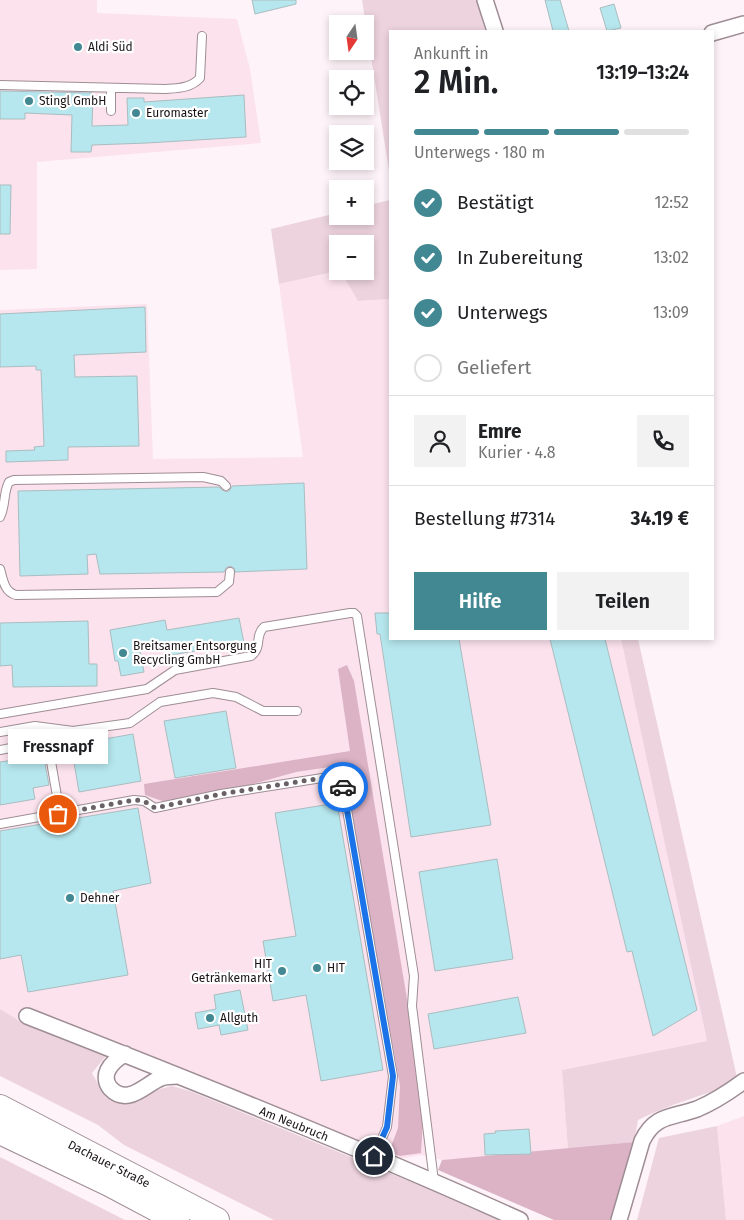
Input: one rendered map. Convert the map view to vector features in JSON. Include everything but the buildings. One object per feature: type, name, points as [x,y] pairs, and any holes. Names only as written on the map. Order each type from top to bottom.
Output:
[{"type":"main road","name":"Dachauer Straße","points":[[0,1107],[217,1220]]},
{"type":"main road","name":"Dachauer Straße","points":[[0,1132],[101,1180],[177,1220]]},
{"type":"street","points":[[486,0],[495,30]]},
{"type":"street","points":[[714,32],[744,24]]},
{"type":"street","name":"Am Neubruch","points":[[27,1016],[374,1156],[520,1220]]},
{"type":"street","points":[[125,1054],[114,1061],[106,1076],[107,1084],[118,1094],[127,1096],[135,1094],[160,1078],[178,1076]]},
{"type":"street","points":[[619,1220],[642,1140],[647,1130],[660,1119],[696,1109],[722,1097],[744,1081]]},
{"type":"lane","points":[[0,85],[171,89],[187,87],[196,83],[200,78],[202,36]]},
{"type":"lane","points":[[111,88],[111,111]]},
{"type":"lane","points":[[0,517],[5,497],[5,488],[9,482],[14,480],[203,477],[220,481],[226,486]]},
{"type":"lane","points":[[0,569],[6,589],[16,595],[217,592],[229,582],[230,572]]},
{"type":"lane","points":[[0,714],[147,689],[175,670],[251,656],[258,647],[259,634],[264,627],[350,612],[357,616],[414,976],[412,1006],[434,1181]]},
{"type":"lane","points":[[0,732],[35,726],[73,731],[130,723],[160,702],[213,692],[236,697],[264,711],[297,711]]},
{"type":"lane","points":[[0,750],[35,743],[49,750],[57,796]]},
{"type":"lane","points":[[0,824],[134,800],[144,801],[155,808],[221,794],[341,775],[393,1076],[387,1127],[374,1156]]},
{"type":"shaded area","points":[[0,0],[97,0],[97,13],[237,19],[250,69],[261,143],[37,162],[37,269],[0,270]]},
{"type":"shaded area","points":[[362,0],[477,0],[485,30],[389,30],[389,171],[371,60],[374,60],[374,15],[364,15]]},
{"type":"shaded area","points":[[389,200],[389,299],[358,301],[345,280],[374,280],[374,235],[329,235],[329,273],[279,284],[271,229],[329,215],[329,225],[374,225],[374,204]]},
{"type":"shaded area","points":[[329,273],[329,280],[345,280],[358,301],[389,299],[389,640],[621,640],[707,1041],[562,1070],[568,1149],[442,1160],[422,1155],[398,1159],[216,1082],[25,1007],[18,1020],[0,1009],[0,310],[147,304],[153,459],[303,457],[279,284]]},
{"type":"shaded area","points":[[621,640],[638,640],[738,1082],[675,1104],[638,1120],[634,1142],[568,1149],[562,1070],[707,1041]]},
{"type":"shaded area","points":[[347,665],[354,681],[414,1041],[423,1118],[421,1153],[400,1156],[389,1152],[398,1128],[400,1086],[343,765],[296,772],[246,786],[165,802],[145,795],[144,784],[350,751],[338,669]]},
{"type":"shaded area","points":[[0,1009],[18,1020],[112,1054],[105,1057],[92,1073],[102,1091],[125,1102],[172,1086],[190,1091],[499,1220],[274,1220],[124,1145],[98,1125],[0,1076]]},
{"type":"shaded area","points":[[744,1116],[744,1220],[726,1220],[717,1126]]},
{"type":"shaded area","points":[[717,1126],[726,1220],[637,1220],[659,1138]]},
{"type":"shaded area","points":[[634,1142],[614,1220],[554,1220],[438,1170],[442,1160]]},
{"type":"shaded area","points":[[0,1157],[125,1220],[0,1220]]},
{"type":"way so far","points":[[58,814],[134,800],[144,801],[155,808],[221,794],[341,775],[343,787]]},
{"type":"place","name":"Aldi Süd","points":[[78,47]]},
{"type":"place","name":"Stingl GmbH","points":[[29,101]]},
{"type":"place","name":"Euromaster","points":[[136,113]]},
{"type":"place","name":"Breitsamer Entsorgung Recycling GmbH","points":[[123,653]]},
{"type":"place","name":"Fressnapf","points":[[58,814]]},
{"type":"place","name":"Dehner","points":[[70,898]]},
{"type":"place","name":"HIT","points":[[317,968]]},
{"type":"place","name":"HIT Getränkemarkt","points":[[282,971]]},
{"type":"place","name":"Allguth","points":[[210,1018]]},
{"type":"route","points":[[343,787],[393,1076],[387,1127],[374,1156]]}]
